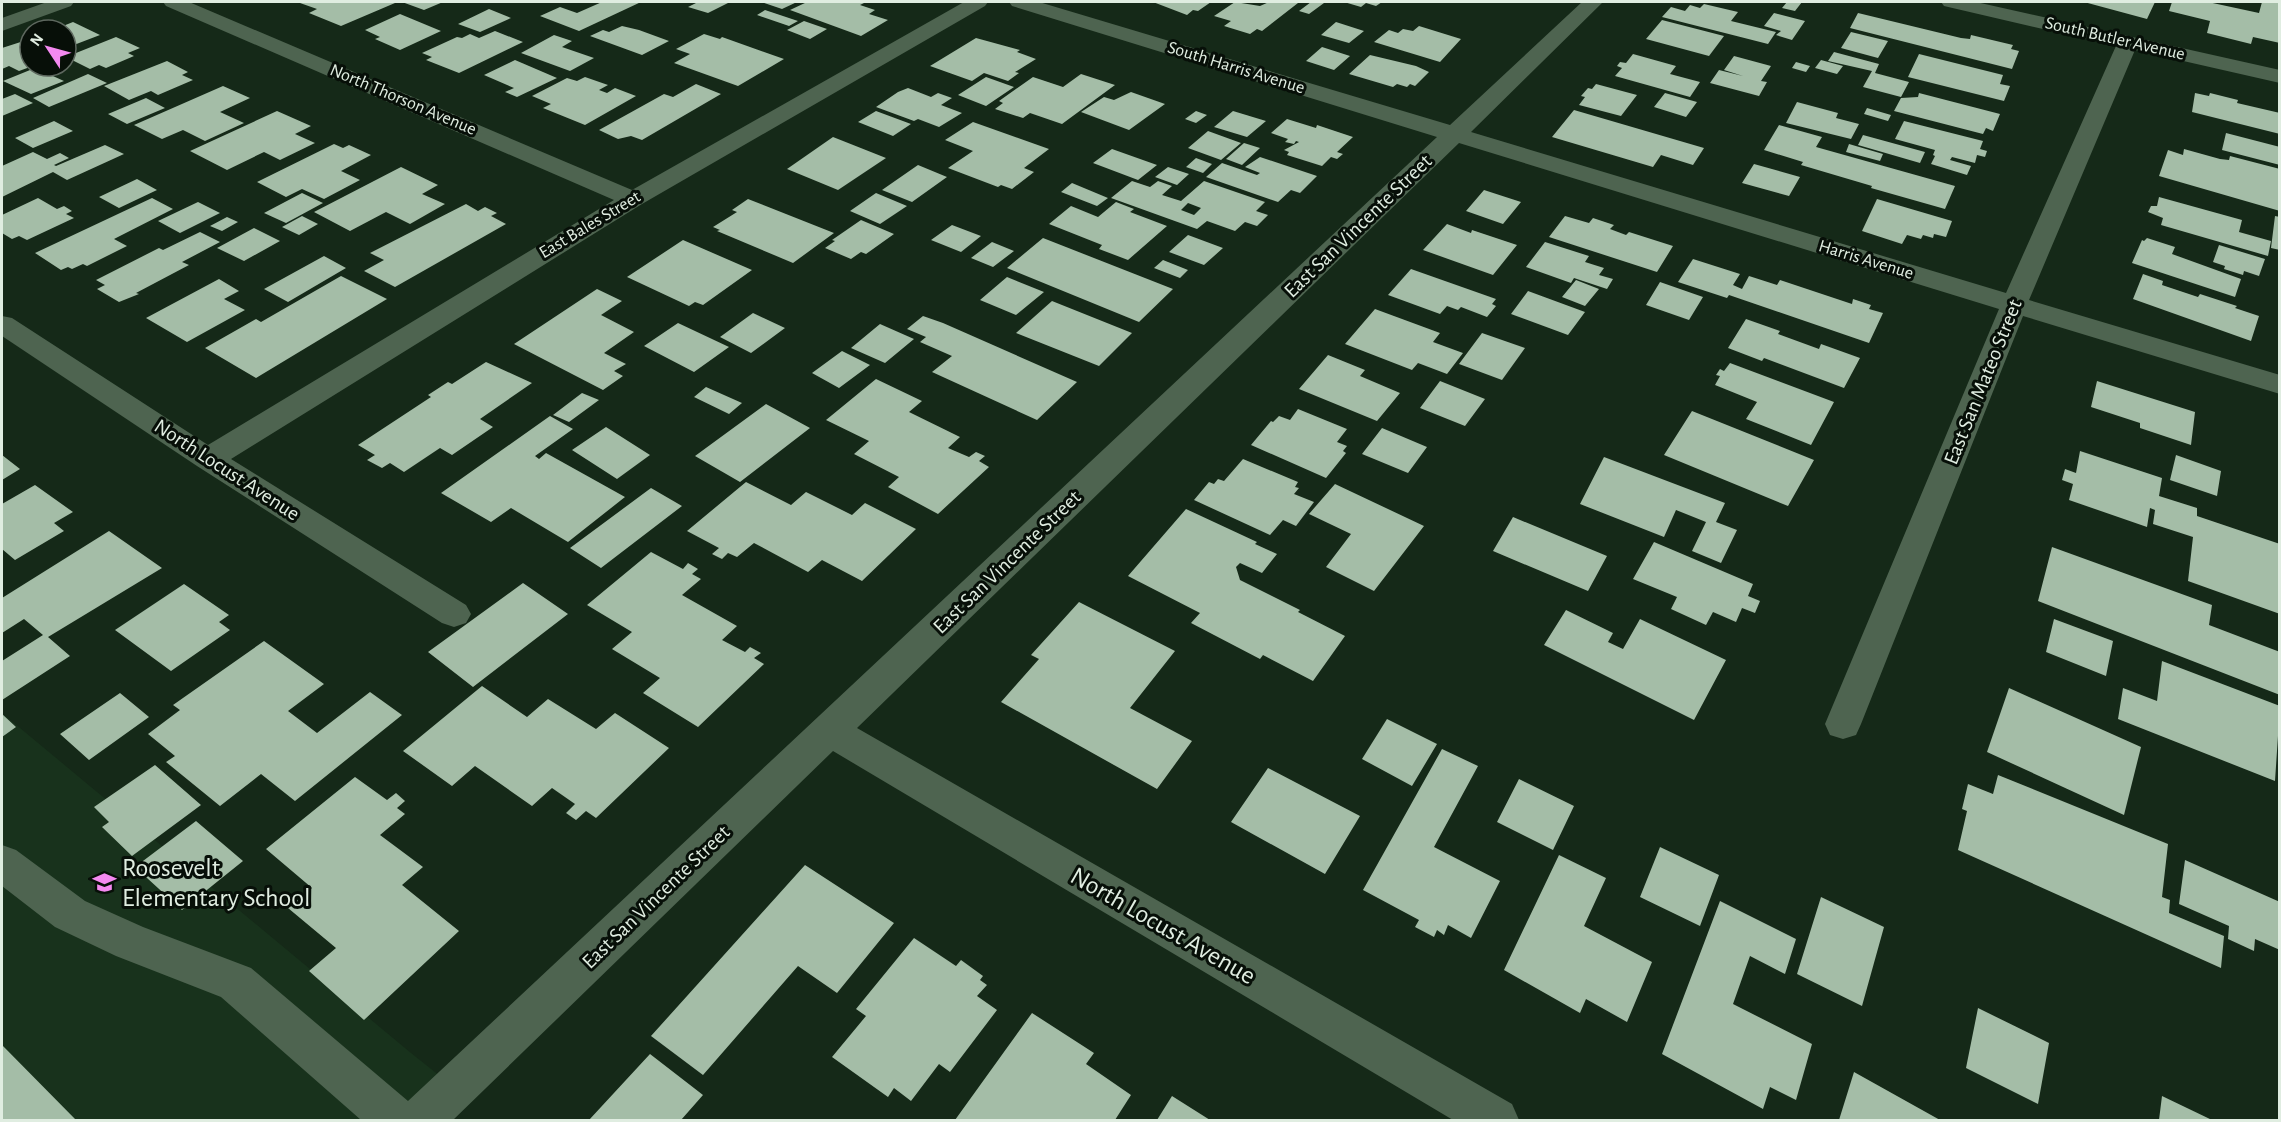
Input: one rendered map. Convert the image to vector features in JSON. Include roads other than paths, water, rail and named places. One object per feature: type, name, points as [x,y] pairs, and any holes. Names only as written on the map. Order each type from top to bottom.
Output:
[{"type":"street","points":[[2,25],[64,2]]},
{"type":"street","name":"North Thorson Avenue","points":[[173,2],[633,199]]},
{"type":"street","name":"East Bales Street","points":[[208,459],[633,199],[978,2]]},
{"type":"street","name":"South Harris Avenue","points":[[1018,2],[1453,135]]},
{"type":"street","name":"East San Vincente Street","points":[[421,1120],[1593,2]]},
{"type":"street","name":"South Butler Avenue","points":[[1951,2],[2280,77]]},
{"type":"street","name":"East San Mateo Street","points":[[1843,724],[2014,304],[2128,42]]},
{"type":"street","name":"Harris Avenue","points":[[1453,135],[2280,385]]},
{"type":"street","name":"North Locust Avenue","points":[[2,324],[208,459],[454,614]]},
{"type":"street","name":"North Locust Avenue","points":[[830,731],[1496,1120]]},
{"type":"street","points":[[2,863],[70,914],[131,942],[236,982],[395,1120]]},
{"type":"place","name":"Roosevelt Elementary School","points":[[104,883]]}]
